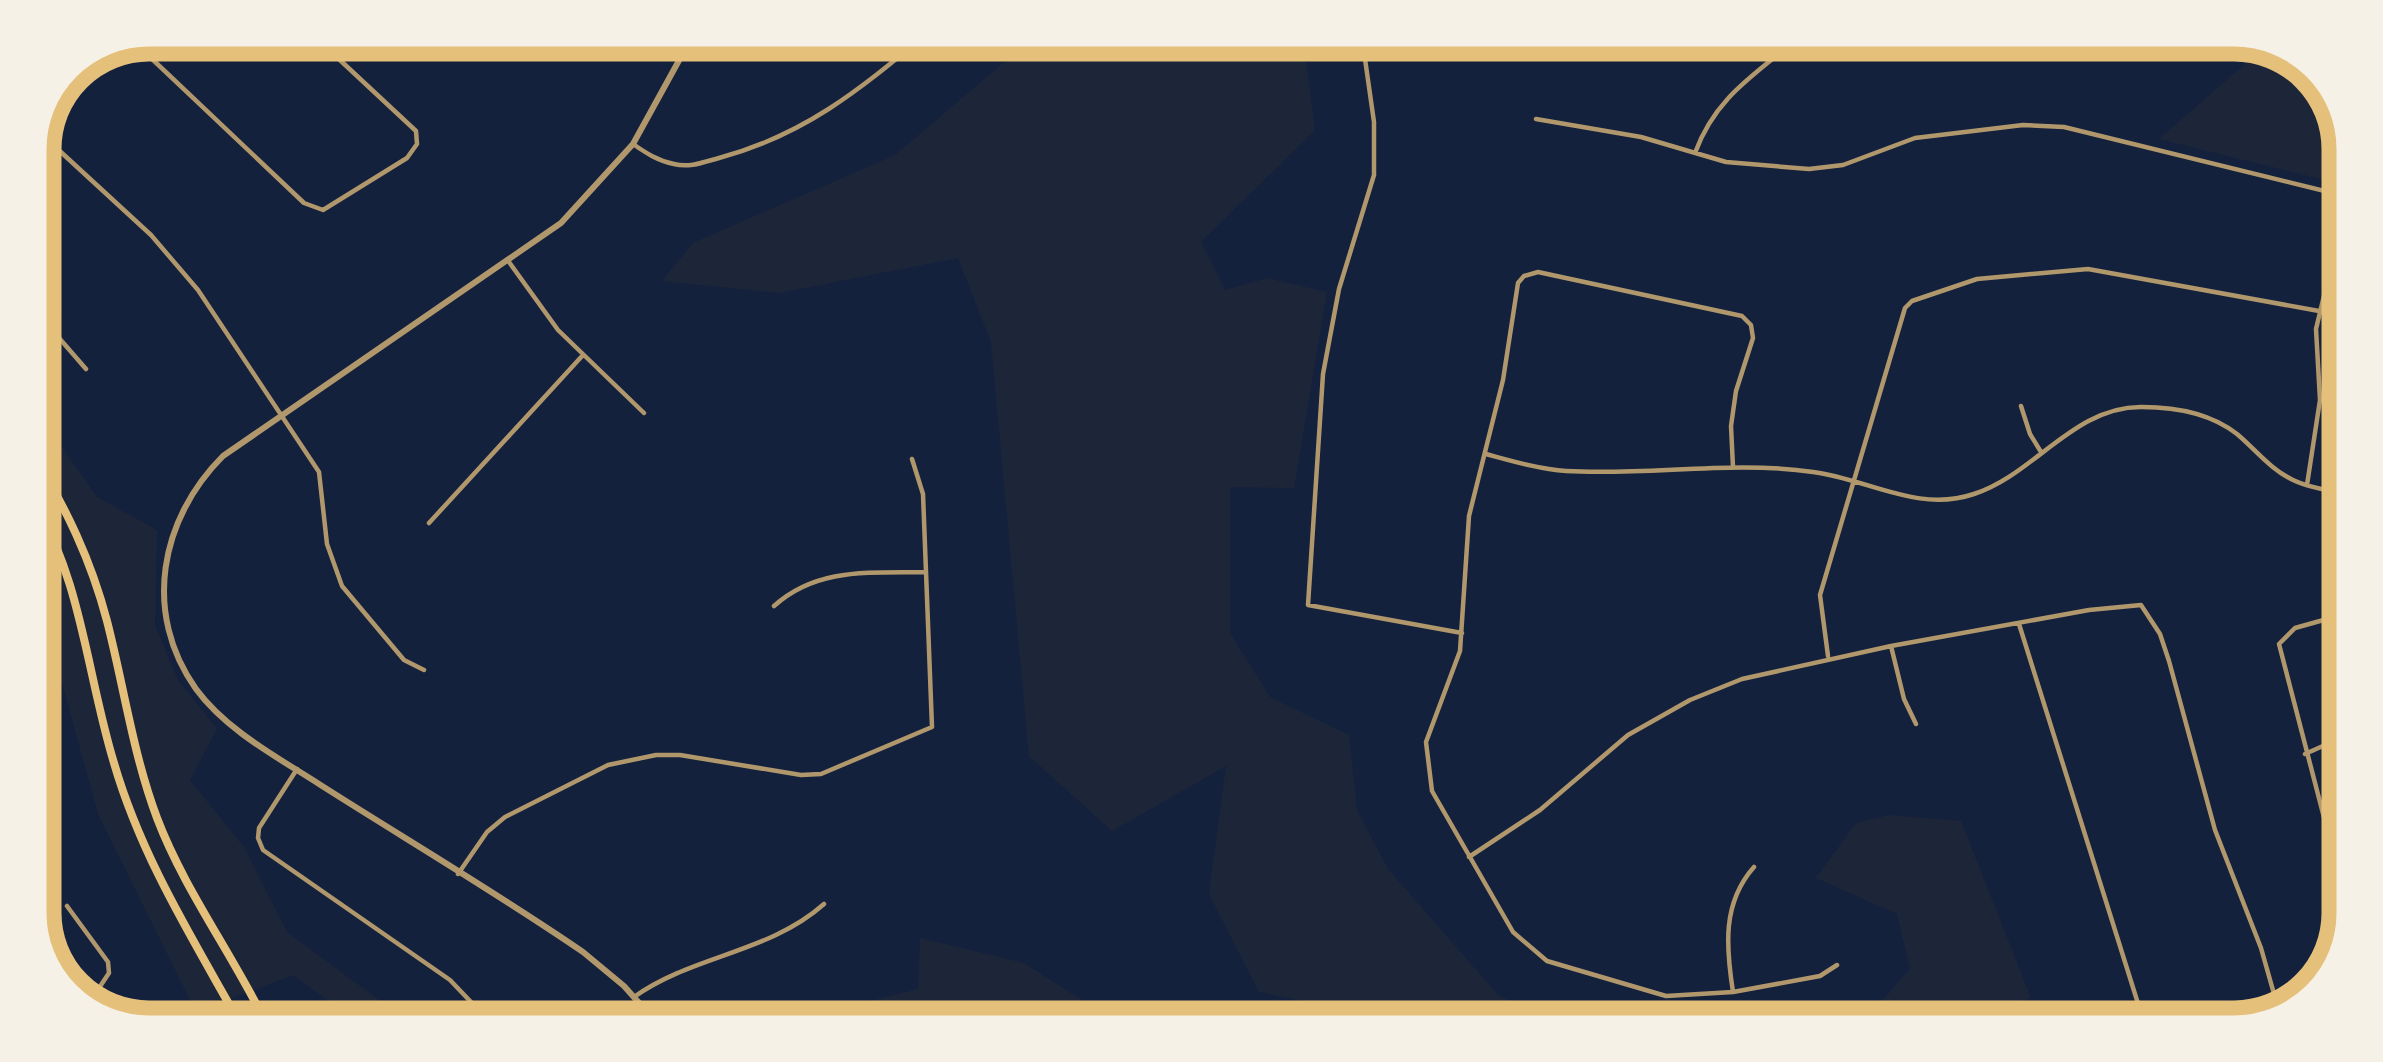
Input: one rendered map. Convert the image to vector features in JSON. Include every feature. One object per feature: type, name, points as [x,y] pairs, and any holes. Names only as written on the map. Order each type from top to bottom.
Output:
[{"type":"main road","points":[[54,488],[69,513],[107,620],[136,754],[156,816],[171,852],[258,1008]]},
{"type":"main road","points":[[54,543],[82,625],[112,759],[133,822],[148,860],[231,1008]]},
{"type":"street","points":[[1365,54],[1375,122],[1374,175],[1339,289],[1323,374],[1308,605],[1462,633]]},
{"type":"street","points":[[1695,152],[1706,123],[1722,102],[1779,54]]},
{"type":"street","points":[[148,55],[304,203],[322,210],[415,150],[416,131],[334,55]]},
{"type":"street","points":[[644,1008],[583,952],[234,727],[197,690],[178,659],[167,624],[163,582],[167,544],[191,492],[223,456],[561,223],[633,144],[682,55]]},
{"type":"street","points":[[633,144],[675,165],[744,152],[840,105],[901,55]]},
{"type":"street","points":[[1536,119],[1640,137],[1726,162],[1808,169],[1843,165],[1916,138],[2023,125],[2064,127],[2329,191]]},
{"type":"street","points":[[54,146],[173,258],[283,413],[319,472],[327,544],[341,586],[393,649],[424,670]]},
{"type":"street","points":[[508,262],[558,330],[644,413]]},
{"type":"street","points":[[1828,658],[1820,595],[1905,308],[1912,302],[1977,279],[2088,269],[2319,311]]},
{"type":"street","points":[[1733,467],[1731,426],[1736,391],[1753,338],[1751,325],[1742,316],[1538,272],[1524,275],[1518,284],[1503,380],[1469,516],[1462,633],[1452,675],[1426,742],[1432,791],[1513,932],[1546,961],[1666,996],[1733,992],[1820,976],[1837,965]]},
{"type":"street","points":[[2307,486],[2320,400],[2315,366],[2319,311],[2329,273]]},
{"type":"street","points":[[54,332],[86,369]]},
{"type":"street","points":[[429,523],[583,355]]},
{"type":"street","points":[[2021,406],[2041,452]]},
{"type":"street","points":[[1486,454],[1570,471],[1733,467],[1820,472],[1935,501],[1974,494],[2090,419],[2135,406],[2180,409],[2236,433],[2260,458],[2307,486],[2329,491]]},
{"type":"street","points":[[458,874],[487,832],[505,817],[608,765],[680,755],[801,775],[821,774],[932,727],[923,494],[912,459]]},
{"type":"street","points":[[774,606],[815,579],[926,572]]},
{"type":"street","points":[[1469,857],[1540,810],[1628,735],[1690,700],[1742,679],[1891,646],[2141,605],[2165,647],[2215,830],[2275,998]]},
{"type":"street","points":[[2329,618],[2295,628],[2279,644],[2329,835]]},
{"type":"street","points":[[2019,625],[2139,1008]]},
{"type":"street","points":[[1891,646],[1916,724]]},
{"type":"street","points":[[2306,754],[2329,743]]},
{"type":"street","points":[[297,769],[260,828],[263,850],[450,980],[477,1008]]},
{"type":"street","points":[[1733,992],[1726,931],[1740,882],[1754,867]]},
{"type":"street","points":[[634,997],[672,974],[772,939],[824,904]]},
{"type":"street","points":[[67,906],[108,962],[109,973],[97,991]]},
{"type":"shaded area","points":[[1305,54],[1315,130],[1201,242],[1225,290],[1267,278],[1327,292],[1294,488],[1230,487],[1230,633],[1270,697],[1349,735],[1357,810],[1388,869],[1498,995],[1526,1008],[1338,1008],[1259,992],[1209,894],[1226,766],[1112,831],[1029,756],[991,342],[958,258],[779,293],[662,281],[693,243],[895,155],[1013,55]]},
{"type":"shaded area","points":[[2254,56],[2292,74],[2313,96],[2329,143],[2329,181],[2159,139]]},
{"type":"shaded area","points":[[54,436],[97,497],[157,530],[155,625],[178,680],[217,729],[190,780],[244,847],[287,932],[390,1008],[338,1008],[293,975],[206,1008],[194,1008],[98,814],[54,654]]},
{"type":"shaded area","points":[[1889,815],[1961,821],[2031,998],[2005,1008],[1876,1008],[1910,969],[1897,914],[1816,878],[1856,823]]},
{"type":"shaded area","points":[[920,938],[1024,963],[1094,1008],[843,1008],[918,989]]}]
